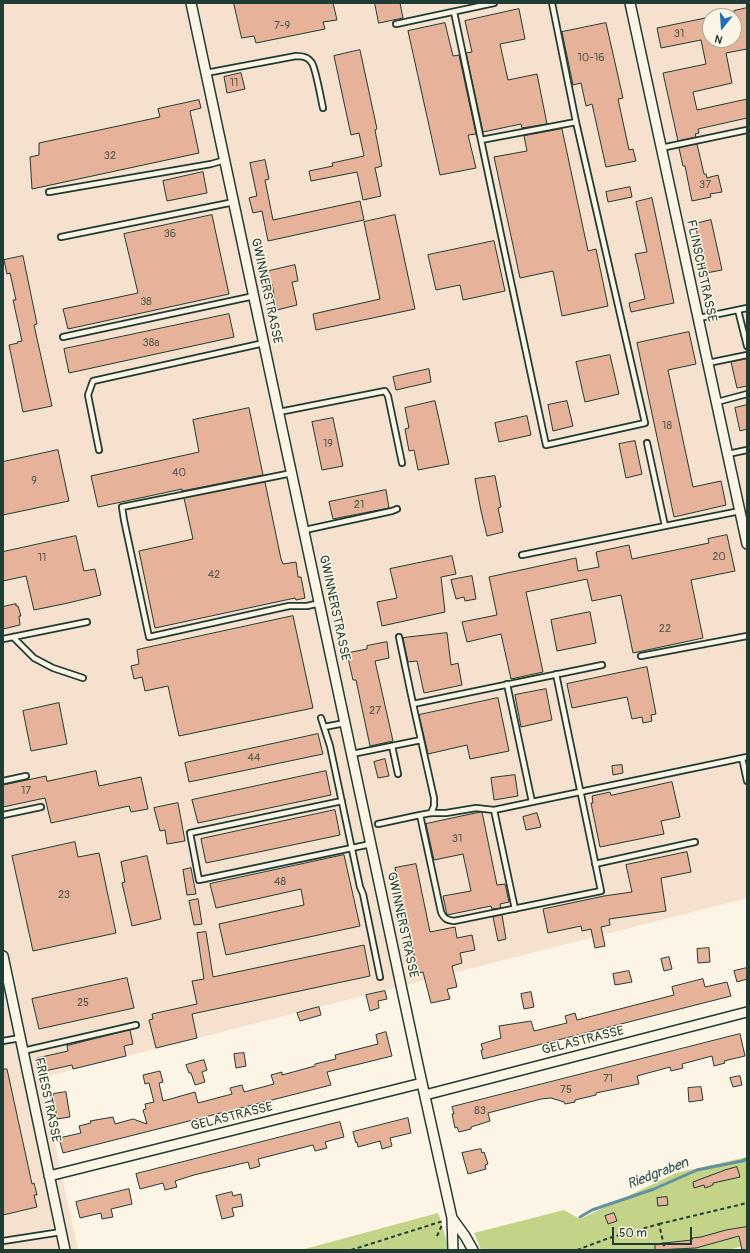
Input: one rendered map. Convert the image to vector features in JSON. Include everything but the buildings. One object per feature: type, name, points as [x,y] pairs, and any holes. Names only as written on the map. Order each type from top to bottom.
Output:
[{"type":"street","name":"GWINNERSTRASSE","points":[[191,3],[422,1082],[453,1250]]},
{"type":"street","name":"FLINSCHSTRASSE","points":[[630,3],[747,541]]},
{"type":"street","name":"FRIESSTRASSE","points":[[3,956],[65,1250]]},
{"type":"street","name":"GELASTRASSE","points":[[424,1095],[747,1012]]},
{"type":"street","name":"GELASTRASSE","points":[[49,1176],[422,1082]]},
{"type":"street","name":"GWINNERSTRASSE","points":[[448,1220],[465,1236],[473,1250]]},
{"type":"lane","points":[[396,24],[494,3]]},
{"type":"lane","points":[[454,12],[546,445],[645,423],[576,122],[552,3]]},
{"type":"lane","points":[[206,73],[302,56],[307,58],[313,64],[323,108]]},
{"type":"lane","points":[[481,140],[576,122]]},
{"type":"lane","points":[[661,148],[747,130]]},
{"type":"lane","points":[[49,192],[211,164],[225,160]]},
{"type":"lane","points":[[60,237],[234,202]]},
{"type":"lane","points":[[63,337],[254,296]]},
{"type":"lane","points":[[698,318],[747,308]]},
{"type":"lane","points":[[738,310],[747,346]]},
{"type":"lane","points":[[99,450],[88,395],[93,382],[264,343]]},
{"type":"lane","points":[[708,363],[747,355]]},
{"type":"lane","points":[[279,412],[385,391],[388,396],[402,463]]},
{"type":"lane","points":[[717,402],[747,394]]},
{"type":"lane","points":[[647,443],[665,526]]},
{"type":"lane","points":[[728,454],[747,450]]},
{"type":"lane","points":[[292,473],[122,507],[149,637],[289,606],[320,604]]},
{"type":"lane","points":[[304,530],[396,509]]},
{"type":"lane","points":[[522,555],[740,510]]},
{"type":"lane","points":[[3,640],[87,622]]},
{"type":"lane","points":[[642,656],[747,636]]},
{"type":"lane","points":[[13,637],[34,658],[53,668],[83,678]]},
{"type":"lane","points":[[399,637],[414,704],[420,740],[434,798],[434,806],[431,813]]},
{"type":"lane","points":[[414,704],[602,664]]},
{"type":"lane","points":[[420,815],[441,912],[443,918],[447,920],[454,921],[601,891],[556,674]]},
{"type":"lane","points":[[507,684],[532,802]]},
{"type":"lane","points":[[321,718],[330,746],[380,977]]},
{"type":"lane","points":[[324,728],[345,723]]},
{"type":"lane","points":[[352,754],[420,740]]},
{"type":"lane","points":[[392,746],[398,774]]},
{"type":"lane","points":[[378,824],[431,813],[446,813],[476,808],[494,810],[745,758],[747,781]]},
{"type":"lane","points":[[3,780],[26,776]]},
{"type":"lane","points":[[342,801],[190,833],[199,880],[371,844]]},
{"type":"lane","points":[[3,815],[41,807]]},
{"type":"lane","points":[[494,810],[515,909]]},
{"type":"lane","points":[[595,864],[695,842]]},
{"type":"lane","points":[[23,1051],[136,1025]]},
{"type":"lane","points":[[3,1041],[20,1038]]},
{"type":"lane","points":[[3,1241],[61,1232]]},
{"type":"path","points":[[577,1250],[608,1238],[747,1203]]},
{"type":"path","points":[[437,1236],[448,1220]]},
{"type":"path","points":[[351,1250],[448,1220]]},
{"type":"path","points":[[659,1224],[665,1250]]},
{"type":"shaded area","points":[[3,3],[747,3],[747,898],[41,1078],[78,1250],[3,1250]]},
{"type":"green space","points":[[747,1157],[747,1245],[728,1250],[481,1250],[474,1233],[564,1210],[580,1219],[676,1173]]},
{"type":"green space","points":[[438,1213],[449,1250],[301,1250]]},
{"type":"waterway","name":"Riedgraben","points":[[580,1217],[592,1210],[654,1189],[697,1170],[747,1159]]}]
